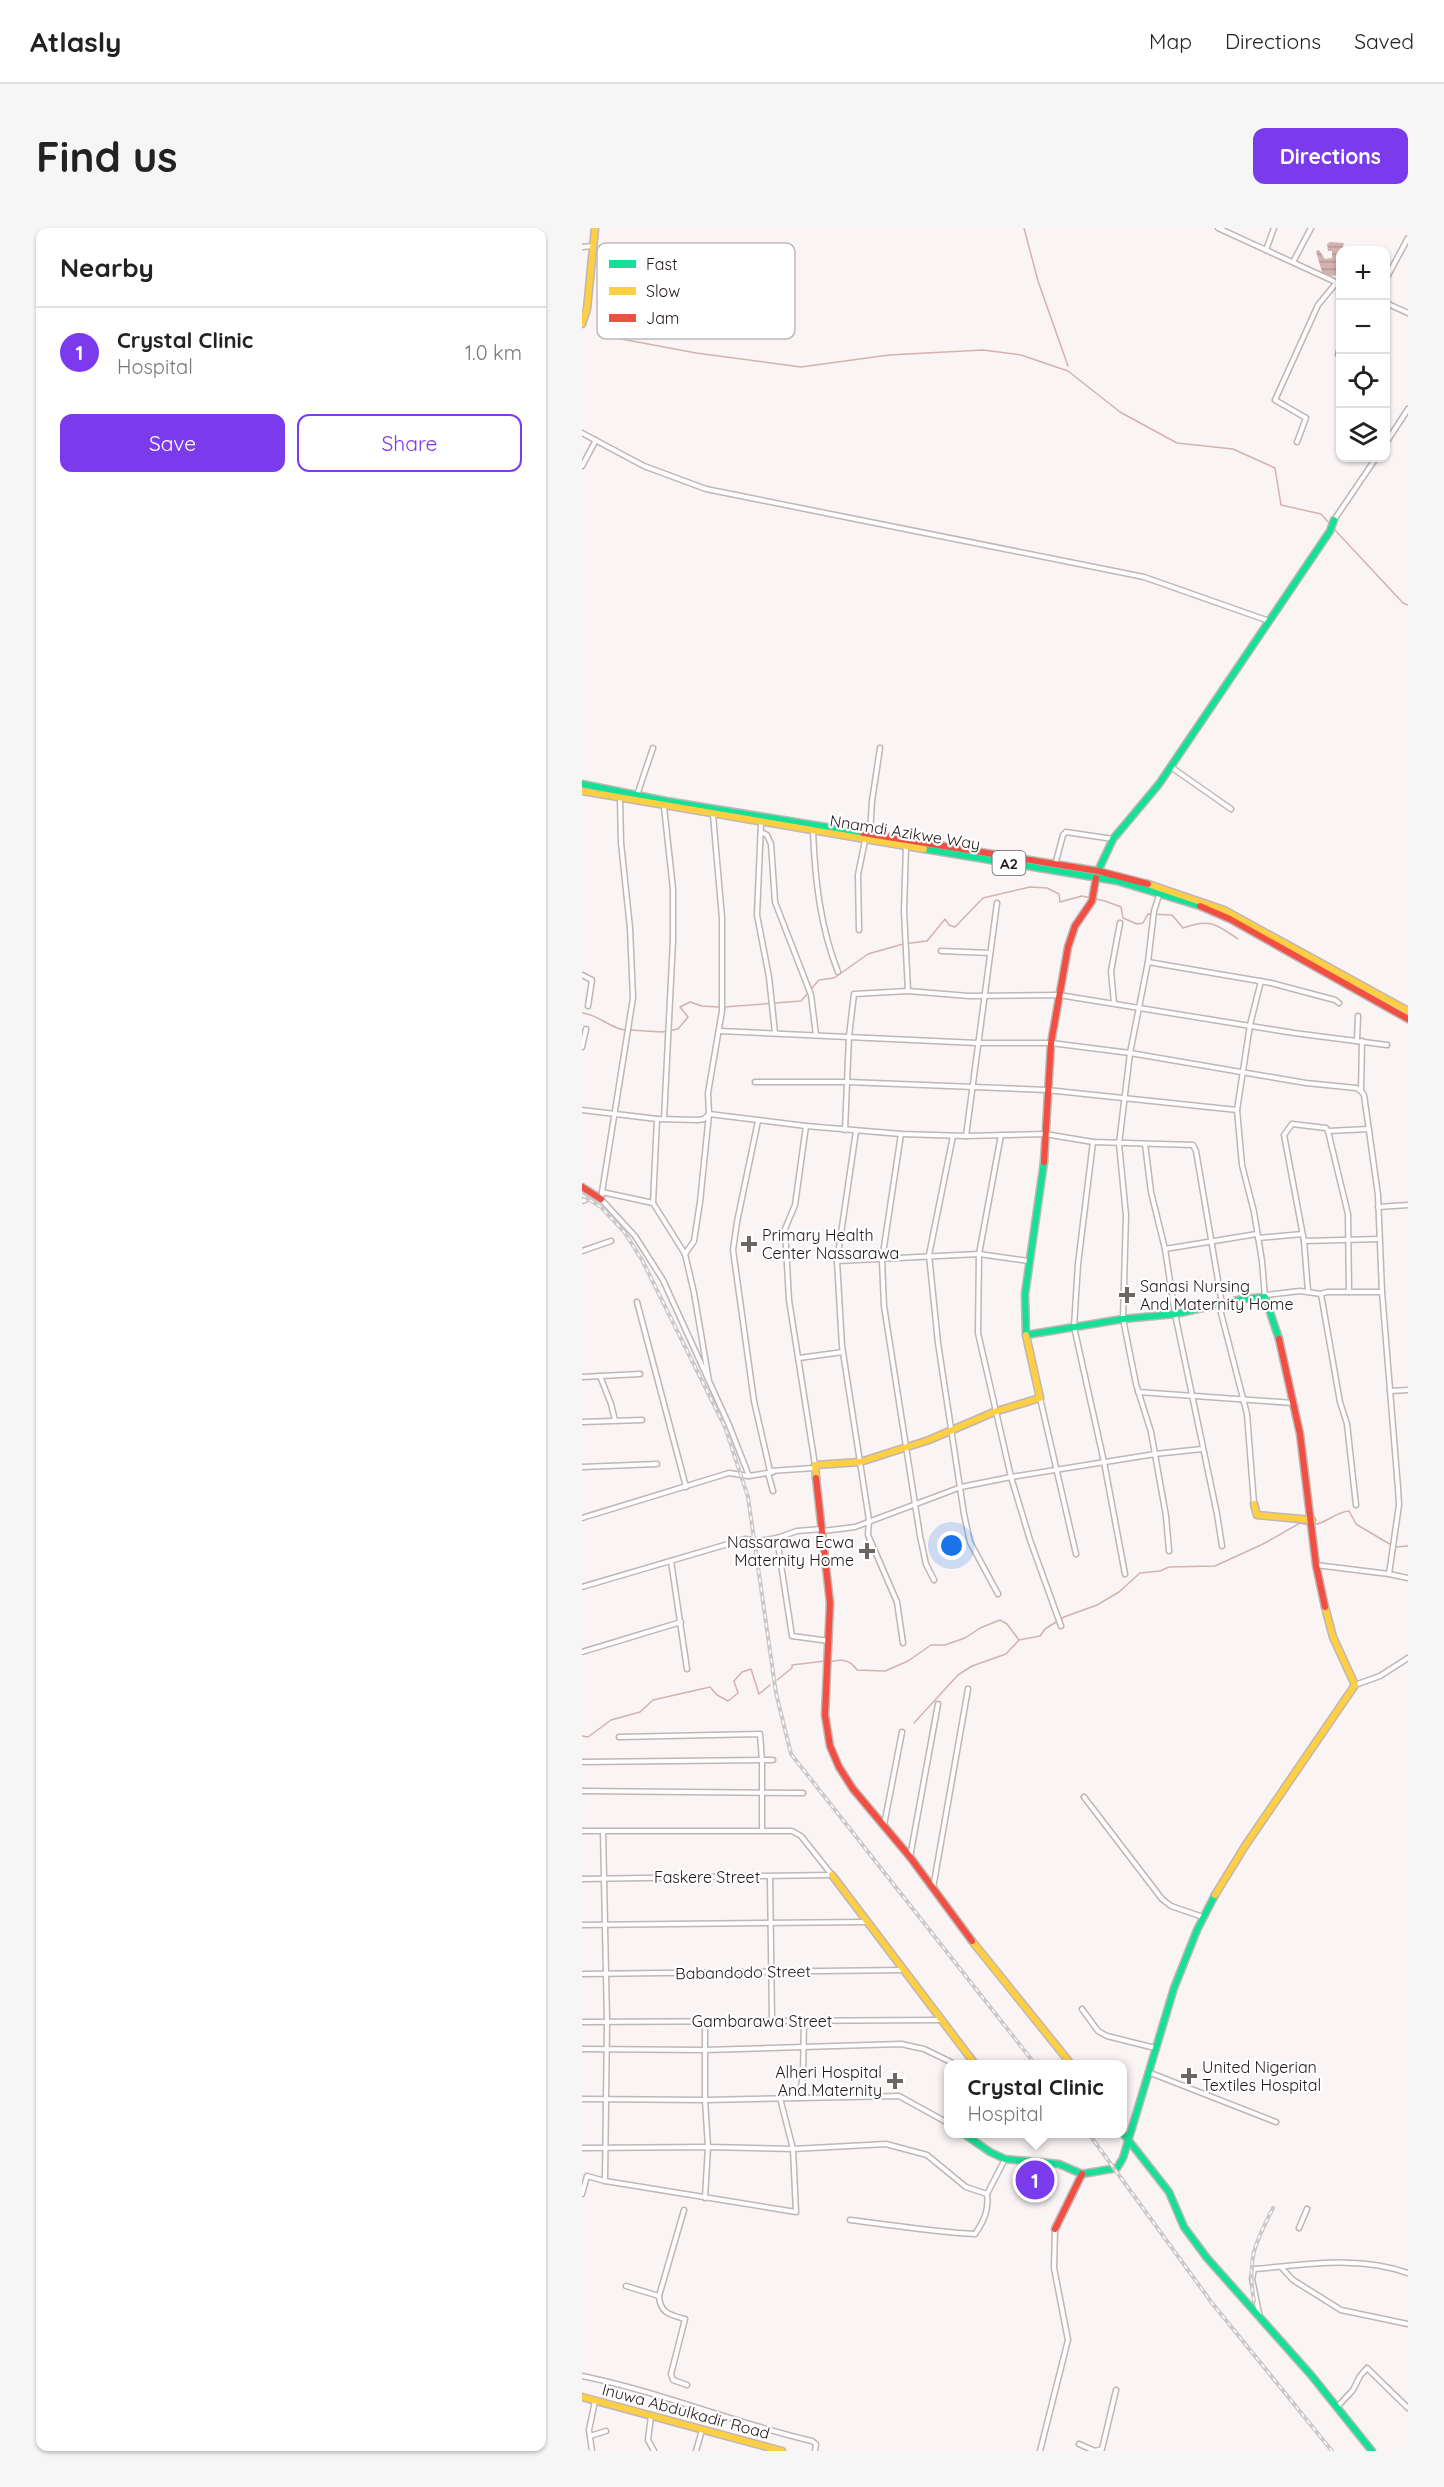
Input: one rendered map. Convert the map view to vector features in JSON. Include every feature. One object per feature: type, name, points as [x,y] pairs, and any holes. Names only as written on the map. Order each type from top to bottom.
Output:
[{"type":"main road","points":[[582,324],[586,309],[591,246],[595,228]]},
{"type":"main road","points":[[1068,2060],[910,1857],[853,1789],[839,1767],[830,1746],[825,1715],[830,1604],[815,1466],[860,1462],[905,1449],[994,1412],[1040,1398],[1026,1335],[1024,1314],[1046,1134],[1051,1043],[1068,947],[1075,926],[1093,899],[1097,874],[1113,839],[1171,767],[1330,531],[1334,520]]},
{"type":"main road","name":"Nnamdi Azikwe Way","points":[[582,784],[636,796],[867,837],[1055,865],[1159,887],[1224,910],[1408,1011]]},
{"type":"main road","name":"Nnamdi Azikwe Way","points":[[582,791],[762,823],[867,837],[906,846],[1097,874],[1160,892],[1230,919],[1408,1019]]},
{"type":"main road","points":[[582,1187],[602,1195]]},
{"type":"main road","points":[[971,2138],[990,2152],[1005,2159],[1059,2164],[1082,2174],[1116,2168],[1123,2158],[1179,1976],[1203,1917],[1241,1852],[1335,1718],[1355,1685],[1334,1637],[1316,1565],[1300,1434],[1281,1344],[1265,1296],[1175,1314],[1123,1319],[1026,1335]]},
{"type":"main road","points":[[1254,1504],[1257,1515],[1312,1520]]},
{"type":"main road","points":[[832,1875],[972,2060]]},
{"type":"main road","points":[[1127,2139],[1169,2192],[1185,2227],[1207,2258],[1338,2406],[1372,2451]]},
{"type":"main road","points":[[1055,2229],[1082,2174]]},
{"type":"main road","name":"Inuwa Abdulkadir Road","points":[[582,2397],[782,2451]]},
{"type":"street","points":[[1218,228],[1336,282]]},
{"type":"street","points":[[1266,250],[1274,228]]},
{"type":"street","points":[[1292,262],[1311,228]]},
{"type":"street","points":[[1390,272],[1408,238]]},
{"type":"street","points":[[582,247],[591,246]]},
{"type":"street","points":[[1297,442],[1307,420],[1275,400],[1318,305],[1336,286]]},
{"type":"street","points":[[1390,305],[1408,313]]},
{"type":"street","points":[[1390,437],[1408,409]]},
{"type":"street","points":[[582,433],[644,466],[706,489],[1144,577],[1270,621]]},
{"type":"street","points":[[582,465],[596,440]]},
{"type":"street","points":[[1334,520],[1373,462]]},
{"type":"street","points":[[636,796],[653,748]]},
{"type":"street","points":[[859,930],[858,875],[867,837],[880,748]]},
{"type":"street","points":[[1171,767],[1232,809]]},
{"type":"street","points":[[620,799],[621,843],[633,998],[602,1195],[635,1236],[663,1280],[749,1476]]},
{"type":"street","points":[[664,807],[673,889],[673,940],[664,1119]]},
{"type":"street","points":[[685,1254],[694,1241],[709,1114],[708,1093],[722,1011],[722,918],[713,815]]},
{"type":"street","points":[[762,823],[756,915],[774,1007],[775,1033]]},
{"type":"street","points":[[813,831],[814,867],[819,903],[824,931],[838,972]]},
{"type":"street","points":[[761,832],[767,835],[771,844],[777,910],[811,995],[816,1035]]},
{"type":"street","points":[[1055,865],[1063,835],[1066,832],[1113,839]]},
{"type":"street","points":[[906,846],[905,941],[908,991]]},
{"type":"street","points":[[1160,892],[1153,917],[1141,1006],[1130,1053],[1119,1144],[1126,1215],[1123,1319],[1138,1392],[1147,1415],[1155,1454],[1166,1516],[1169,1551]]},
{"type":"street","points":[[966,1136],[997,903]]},
{"type":"street","points":[[1114,1003],[1111,971],[1120,923]]},
{"type":"street","points":[[941,951],[990,952]]},
{"type":"street","points":[[1148,962],[1261,981],[1335,1000],[1339,1003]]},
{"type":"street","points":[[582,975],[592,980],[588,1006]]},
{"type":"street","points":[[1261,981],[1250,1025],[1237,1110],[1242,1165],[1258,1236],[1265,1296],[1308,1291],[1321,1294],[1327,1292],[1382,1292]]},
{"type":"street","points":[[845,1130],[849,1036],[854,994],[908,991],[985,996],[1059,995],[1387,1046]]},
{"type":"street","points":[[1358,1016],[1361,1091]]},
{"type":"street","points":[[582,1047],[586,1029]]},
{"type":"street","points":[[719,1031],[977,1043],[1051,1043],[1130,1053],[1306,1083],[1356,1088],[1361,1091],[1364,1095],[1376,1177],[1382,1292],[1399,1505],[1389,1574]]},
{"type":"street","points":[[755,1082],[848,1082],[1047,1090],[1237,1110]]},
{"type":"street","points":[[582,1110],[657,1119],[698,1120],[704,1119],[709,1114]]},
{"type":"street","points":[[709,1114],[856,1131],[953,1136],[1046,1134],[1093,1142],[1189,1144],[1195,1147],[1222,1304],[1221,1313],[1247,1414],[1254,1504]]},
{"type":"street","points":[[657,1119],[653,1203],[685,1254],[709,1381]]},
{"type":"street","points":[[758,1121],[733,1250],[754,1401],[769,1468],[773,1472]]},
{"type":"street","points":[[1308,1291],[1304,1241],[1284,1132],[1292,1124],[1326,1128],[1328,1131],[1348,1214],[1349,1292]]},
{"type":"street","points":[[582,1518],[729,1473],[749,1476],[815,1466],[789,1300],[785,1229],[795,1205],[806,1126]]},
{"type":"street","points":[[1328,1131],[1369,1129]]},
{"type":"street","points":[[856,1131],[837,1261],[843,1352],[869,1520],[868,1535],[897,1602],[903,1643]]},
{"type":"street","points":[[901,1134],[882,1260],[884,1306],[914,1504],[926,1564],[934,1580]]},
{"type":"street","points":[[953,1136],[929,1255],[938,1343],[970,1542],[998,1594]]},
{"type":"street","points":[[1001,1136],[979,1254],[978,1333],[994,1412],[1011,1477],[1030,1540],[1059,1616],[1060,1626]]},
{"type":"street","points":[[1093,1142],[1078,1264],[1074,1328],[1104,1462],[1125,1574]]},
{"type":"street","points":[[1145,1144],[1151,1191],[1166,1249],[1175,1314],[1222,1546]]},
{"type":"street","points":[[602,1195],[653,1203]]},
{"type":"street","points":[[1378,1207],[1408,1205]]},
{"type":"street","points":[[1166,1249],[1258,1236],[1302,1234]]},
{"type":"street","points":[[1304,1241],[1379,1239]]},
{"type":"street","points":[[582,1251],[611,1241]]},
{"type":"street","points":[[837,1261],[979,1254],[1029,1261]]},
{"type":"street","points":[[1321,1294],[1340,1402],[1347,1424],[1356,1505]]},
{"type":"street","points":[[637,1302],[686,1487]]},
{"type":"street","points":[[798,1358],[843,1352]]},
{"type":"street","points":[[582,1377],[640,1374]]},
{"type":"street","points":[[600,1376],[615,1421]]},
{"type":"street","points":[[1390,1391],[1408,1389]]},
{"type":"street","points":[[1138,1392],[1293,1403]]},
{"type":"street","points":[[1040,1398],[1076,1554]]},
{"type":"street","points":[[582,1422],[642,1420]]},
{"type":"street","points":[[582,1587],[745,1539],[759,1541],[797,1532],[855,1527],[961,1487],[1104,1462],[1202,1449]]},
{"type":"street","points":[[582,1467],[657,1464]]},
{"type":"street","points":[[768,1473],[773,1491]]},
{"type":"street","points":[[777,1538],[792,1636],[828,1641]]},
{"type":"street","points":[[670,1561],[687,1670]]},
{"type":"street","points":[[1316,1565],[1408,1578]]},
{"type":"street","points":[[582,1652],[681,1622]]},
{"type":"street","points":[[1355,1685],[1380,1676],[1408,1658]]},
{"type":"street","points":[[933,1888],[968,1689]]},
{"type":"street","points":[[910,1857],[938,1704]]},
{"type":"street","points":[[884,1828],[902,1732]]},
{"type":"street","points":[[620,1737],[760,1734],[762,1830]]},
{"type":"street","points":[[582,1762],[773,1760]]},
{"type":"street","points":[[582,1791],[803,1793]]},
{"type":"street","points":[[1084,1797],[1162,1899],[1171,1906],[1203,1917]]},
{"type":"street","points":[[582,1831],[762,1830],[797,1833],[832,1875]]},
{"type":"street","points":[[603,1831],[607,2021],[605,2181]]},
{"type":"street","name":"Faskere Street","points":[[582,1879],[832,1875]]},
{"type":"street","points":[[770,1877],[772,2020]]},
{"type":"street","points":[[582,1925],[867,1922]]},
{"type":"street","name":"Babandodo Street","points":[[582,1974],[904,1970]]},
{"type":"street","points":[[1082,2009],[1098,2031],[1107,2036],[1156,2048]]},
{"type":"street","points":[[799,2098],[803,2075],[804,2020]]},
{"type":"street","name":"Gambarawa Street","points":[[582,2022],[942,2020]]},
{"type":"street","points":[[705,2021],[705,2100],[708,2147],[705,2198]]},
{"type":"street","points":[[582,2049],[704,2050],[901,2044],[924,2049],[947,2060]]},
{"type":"street","points":[[1148,2072],[1276,2122]]},
{"type":"street","points":[[582,2099],[705,2100],[899,2096],[944,2121]]},
{"type":"street","points":[[582,2194],[587,2176],[605,2181],[796,2212],[793,2150],[780,2098]]},
{"type":"street","points":[[582,2148],[708,2147],[793,2150],[867,2144],[897,2146],[927,2155],[966,2187],[987,2194]]},
{"type":"street","points":[[850,2220],[930,2232],[975,2234],[983,2223],[988,2206],[987,2194],[1005,2159]]},
{"type":"street","points":[[1299,2228],[1308,2209]]},
{"type":"street","points":[[684,2210],[659,2296],[659,2306],[663,2312],[685,2319],[671,2374],[673,2380],[687,2385]]},
{"type":"street","points":[[1040,2451],[1068,2340],[1054,2268],[1055,2229]]},
{"type":"street","points":[[1261,2319],[1255,2296],[1252,2272],[1254,2269],[1309,2262],[1363,2263],[1387,2266],[1408,2273]]},
{"type":"street","points":[[1280,2266],[1293,2280],[1341,2310],[1408,2324]]},
{"type":"street","points":[[626,2286],[659,2296]]},
{"type":"street","points":[[1338,2406],[1353,2390],[1359,2376],[1367,2368],[1408,2408]]},
{"type":"street","points":[[582,2376],[685,2403],[778,2433],[813,2441],[816,2444],[815,2451]]},
{"type":"street","points":[[1079,2444],[1095,2451],[1102,2449],[1116,2390]]},
{"type":"street","points":[[592,2451],[589,2424],[596,2401]]},
{"type":"street","points":[[651,2416],[648,2440],[654,2451]]},
{"type":"street","points":[[696,2451],[702,2430]]},
{"type":"street","points":[[590,2436],[606,2431]]},
{"type":"shaded area","points":[[1330,242],[1344,243],[1343,246],[1336,246],[1336,275],[1329,276],[1322,272],[1316,251],[1319,250],[1325,259],[1332,258],[1332,251],[1328,251],[1327,244]]},
{"type":"waterway","points":[[1024,228],[1038,281],[1068,366]]},
{"type":"waterway","points":[[621,339],[696,353],[801,367],[889,355],[983,350],[1021,355],[1068,371],[1120,412],[1177,443],[1233,449],[1275,468],[1281,505],[1321,514],[1331,525]]},
{"type":"waterway","points":[[1334,529],[1403,603],[1408,605]]},
{"type":"waterway","points":[[811,989],[819,980],[834,978],[868,954],[903,944],[927,941],[945,919],[949,925],[955,927],[983,898],[1030,887],[1047,888],[1059,894],[1060,902],[1082,896],[1105,901],[1121,907],[1123,918],[1137,924],[1143,923],[1148,914],[1172,915],[1183,928],[1200,923],[1212,924],[1238,939]]},
{"type":"waterway","points":[[724,1007],[801,1001],[808,993]]},
{"type":"waterway","points":[[630,1030],[662,1032],[678,1029],[688,1017],[680,1007],[690,1002],[702,1006],[719,1007]]},
{"type":"waterway","points":[[582,1013],[625,1030]]},
{"type":"waterway","points":[[1312,1525],[1349,1511],[1356,1524],[1381,1539],[1395,1547],[1408,1546]]},
{"type":"waterway","points":[[829,1662],[845,1661],[857,1670],[885,1671],[908,1661],[931,1645],[945,1645],[965,1638],[980,1628],[1000,1620],[1007,1624],[1019,1640],[1040,1636],[1045,1629],[1064,1617],[1097,1605],[1119,1592],[1140,1573],[1160,1571],[1169,1567],[1215,1566],[1263,1544],[1300,1523],[1308,1525]]},
{"type":"waterway","points":[[914,1723],[958,1675],[972,1666],[1006,1654],[1019,1640]]},
{"type":"waterway","points":[[777,1680],[792,1668],[792,1665],[825,1661]]},
{"type":"waterway","points":[[582,1736],[588,1737],[611,1720],[640,1712],[653,1700],[710,1687],[717,1695],[728,1701],[738,1693],[734,1681],[742,1672],[751,1669],[759,1694],[770,1685]]},
{"type":"railway","points":[[582,1195],[601,1207],[625,1233],[642,1260],[725,1427],[748,1497],[776,1693],[791,1754],[1032,2060]]},
{"type":"railway","points":[[1092,2138],[1212,2303],[1332,2451]]},
{"type":"railway","points":[[1254,2301],[1251,2274],[1254,2253],[1273,2208]]},
{"type":"traffic: fast","points":[[1098,871],[1113,839],[1159,784],[1330,531],[1334,520]]},
{"type":"traffic: fast","points":[[582,784],[666,801],[863,833]]},
{"type":"traffic: fast","points":[[924,849],[1117,881],[1200,906]]},
{"type":"traffic: fast","points":[[1044,1162],[1025,1294],[1026,1335],[1123,1319],[1175,1314],[1243,1299],[1265,1297],[1279,1339]]},
{"type":"traffic: fast","points":[[970,2138],[1005,2159],[1059,2164],[1082,2174],[1117,2168],[1123,2158],[1174,1988],[1197,1930],[1215,1895]]},
{"type":"traffic: fast","points":[[1127,2138],[1169,2192],[1184,2227],[1207,2258],[1311,2375],[1372,2451]]},
{"type":"traffic: slow","points":[[582,324],[587,309],[595,228]]},
{"type":"traffic: slow","points":[[582,791],[924,849]]},
{"type":"traffic: slow","points":[[1148,884],[1224,910],[1408,1011]]},
{"type":"traffic: slow","points":[[816,1478],[815,1465],[860,1462],[929,1440],[994,1412],[1040,1398],[1026,1335]]},
{"type":"traffic: slow","points":[[1254,1504],[1257,1515],[1312,1520]]},
{"type":"traffic: slow","points":[[1215,1895],[1245,1846],[1355,1685],[1333,1637],[1325,1607]]},
{"type":"traffic: slow","points":[[832,1875],[972,2060]]},
{"type":"traffic: slow","points":[[972,1941],[1068,2060]]},
{"type":"traffic: slow","points":[[582,2397],[782,2451]]},
{"type":"traffic: jam","points":[[863,833],[1098,871],[1148,884]]},
{"type":"traffic: jam","points":[[1044,1162],[1051,1043],[1068,947],[1075,926],[1092,901],[1096,878]]},
{"type":"traffic: jam","points":[[1200,906],[1230,919],[1408,1019]]},
{"type":"traffic: jam","points":[[582,1187],[601,1199]]},
{"type":"traffic: jam","points":[[1279,1339],[1300,1434],[1316,1565],[1325,1607]]},
{"type":"traffic: jam","points":[[816,1478],[830,1603],[825,1715],[830,1746],[839,1767],[853,1789],[910,1857],[972,1941]]},
{"type":"traffic: jam","points":[[1055,2229],[1082,2174]]},
{"type":"place","name":"Primary Health Center Nassarawa","points":[[749,1244]]},
{"type":"place","name":"Sanasi Nursing And Maternity Home","points":[[1127,1295]]},
{"type":"place","name":"Nassarawa Ecwa Maternity Home","points":[[867,1551]]},
{"type":"place","name":"United Nigerian Textiles Hospital","points":[[1189,2076]]},
{"type":"place","name":"Alheri Hospital And Maternity","points":[[895,2081]]},
{"type":"place","name":"Crystal Clinic","points":[[1035,2180]]}]
